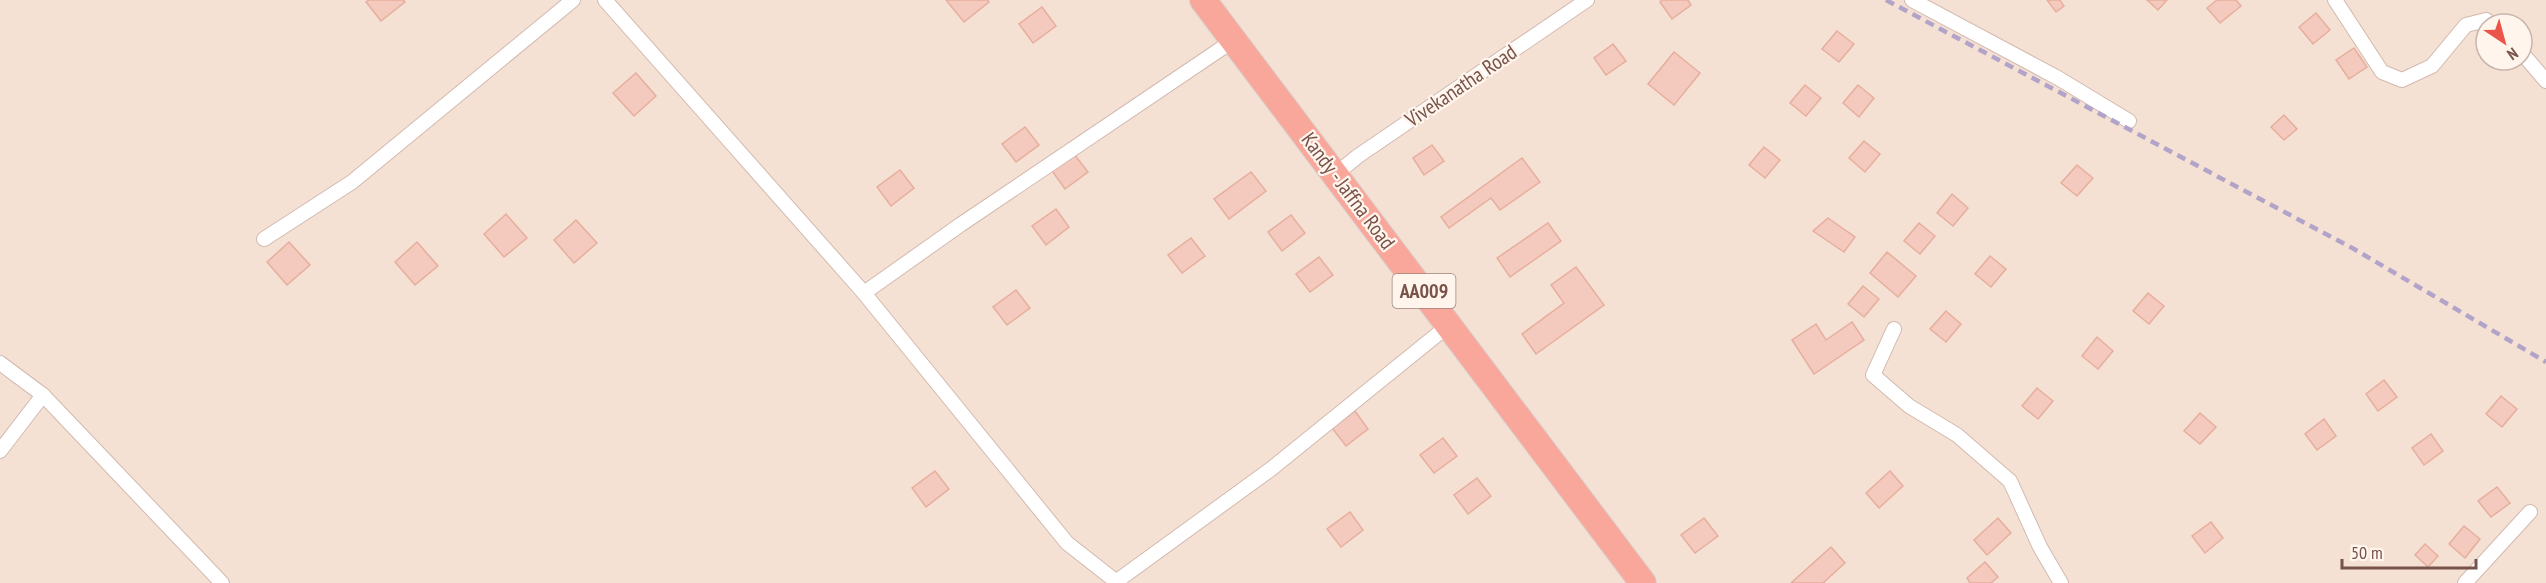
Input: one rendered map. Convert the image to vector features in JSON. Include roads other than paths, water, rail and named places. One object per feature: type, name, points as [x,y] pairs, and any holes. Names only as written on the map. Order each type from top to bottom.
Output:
[{"type":"highway","name":"Kandy - Jaffna Road","points":[[1203,0],[1643,583]]},
{"type":"street","points":[[264,239],[352,182],[573,0]]},
{"type":"street","points":[[605,0],[864,294],[1067,543],[1118,582],[1271,469],[1449,325]]},
{"type":"street","name":"Vivekanatha Road","points":[[1336,174],[1358,156],[1587,0]]},
{"type":"street","points":[[1912,0],[2058,78],[2128,121]]},
{"type":"street","points":[[2335,0],[2382,72],[2402,80],[2432,66],[2466,25],[2474,23]]},
{"type":"street","points":[[864,294],[960,225],[1233,40]]},
{"type":"street","points":[[2534,67],[2546,81]]},
{"type":"street","points":[[1894,329],[1873,375],[1909,406],[1957,435],[2010,481],[2040,547],[2061,583]]},
{"type":"street","points":[[0,363],[43,395],[222,583]]},
{"type":"street","points":[[0,451],[43,395]]},
{"type":"street","points":[[2465,583],[2530,512]]},
{"type":"railway","points":[[1886,0],[2354,249],[2546,362]]}]
